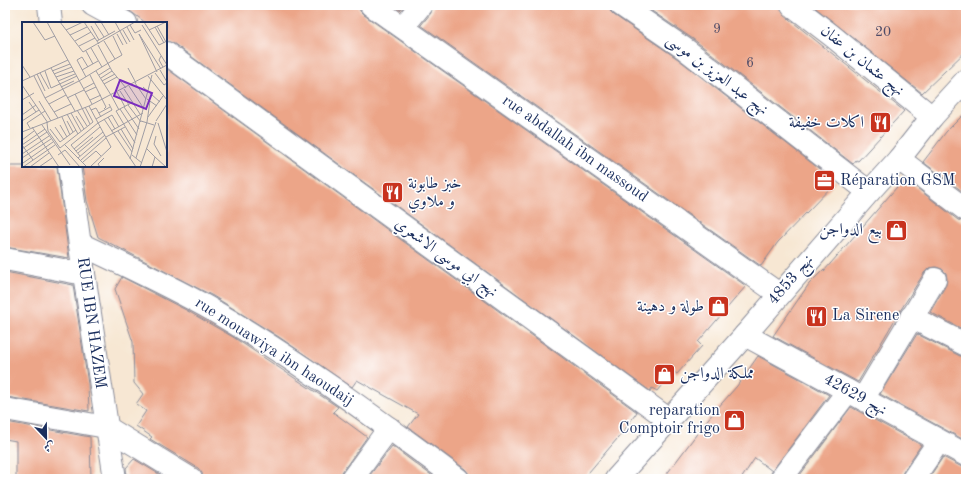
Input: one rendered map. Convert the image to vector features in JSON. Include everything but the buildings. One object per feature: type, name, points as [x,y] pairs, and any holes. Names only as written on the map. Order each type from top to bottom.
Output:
[{"type":"street","points":[[49,5],[51,22]]},
{"type":"street","points":[[93,5],[124,22]]},
{"type":"street","name":"rue abdallah ibn massoud","points":[[371,5],[779,294]]},
{"type":"street","points":[[403,27],[421,5]]},
{"type":"street","name":"نهج عبد العزيز بن موسى","points":[[621,5],[685,49],[869,192]]},
{"type":"street","name":"نهج عثمان بن عفان","points":[[792,5],[932,117]]},
{"type":"street","name":"نهج ابي موسى الاشعري","points":[[167,55],[668,419]]},
{"type":"street","name":"نهج 4853","points":[[616,479],[668,419],[745,335],[779,294],[899,159],[932,117],[966,80]]},
{"type":"street","points":[[899,159],[966,210]]},
{"type":"street","name":"RUE IBN HAZEM","points":[[69,167],[106,427],[115,479]]},
{"type":"street","name":"rue mouawiya ibn haoudaij","points":[[80,244],[135,269],[207,307],[343,395],[458,479]]},
{"type":"street","points":[[5,259],[84,274]]},
{"type":"street","points":[[781,479],[855,395],[911,317],[935,280]]},
{"type":"street","points":[[911,317],[966,346]]},
{"type":"street","name":"نهج 42629","points":[[745,335],[966,455]]},
{"type":"street","points":[[5,409],[106,427],[191,479]]},
{"type":"street","points":[[352,479],[389,428]]},
{"type":"street","points":[[913,479],[939,441]]},
{"type":"place","name":"اكلات خفيفة","points":[[880,123]]},
{"type":"place","name":"Réparation GSM","points":[[824,181]]},
{"type":"place","name":"خبز طابونة و ملاوي","points":[[392,193]]},
{"type":"place","name":"بيع الدواجن","points":[[897,230]]},
{"type":"place","name":"طولة و دهينة","points":[[719,307]]},
{"type":"place","name":"La Sirene","points":[[817,316]]},
{"type":"place","name":"مملكة الدواجن","points":[[664,374]]},
{"type":"place","name":"reparation Comptoir frigo","points":[[735,420]]}]
